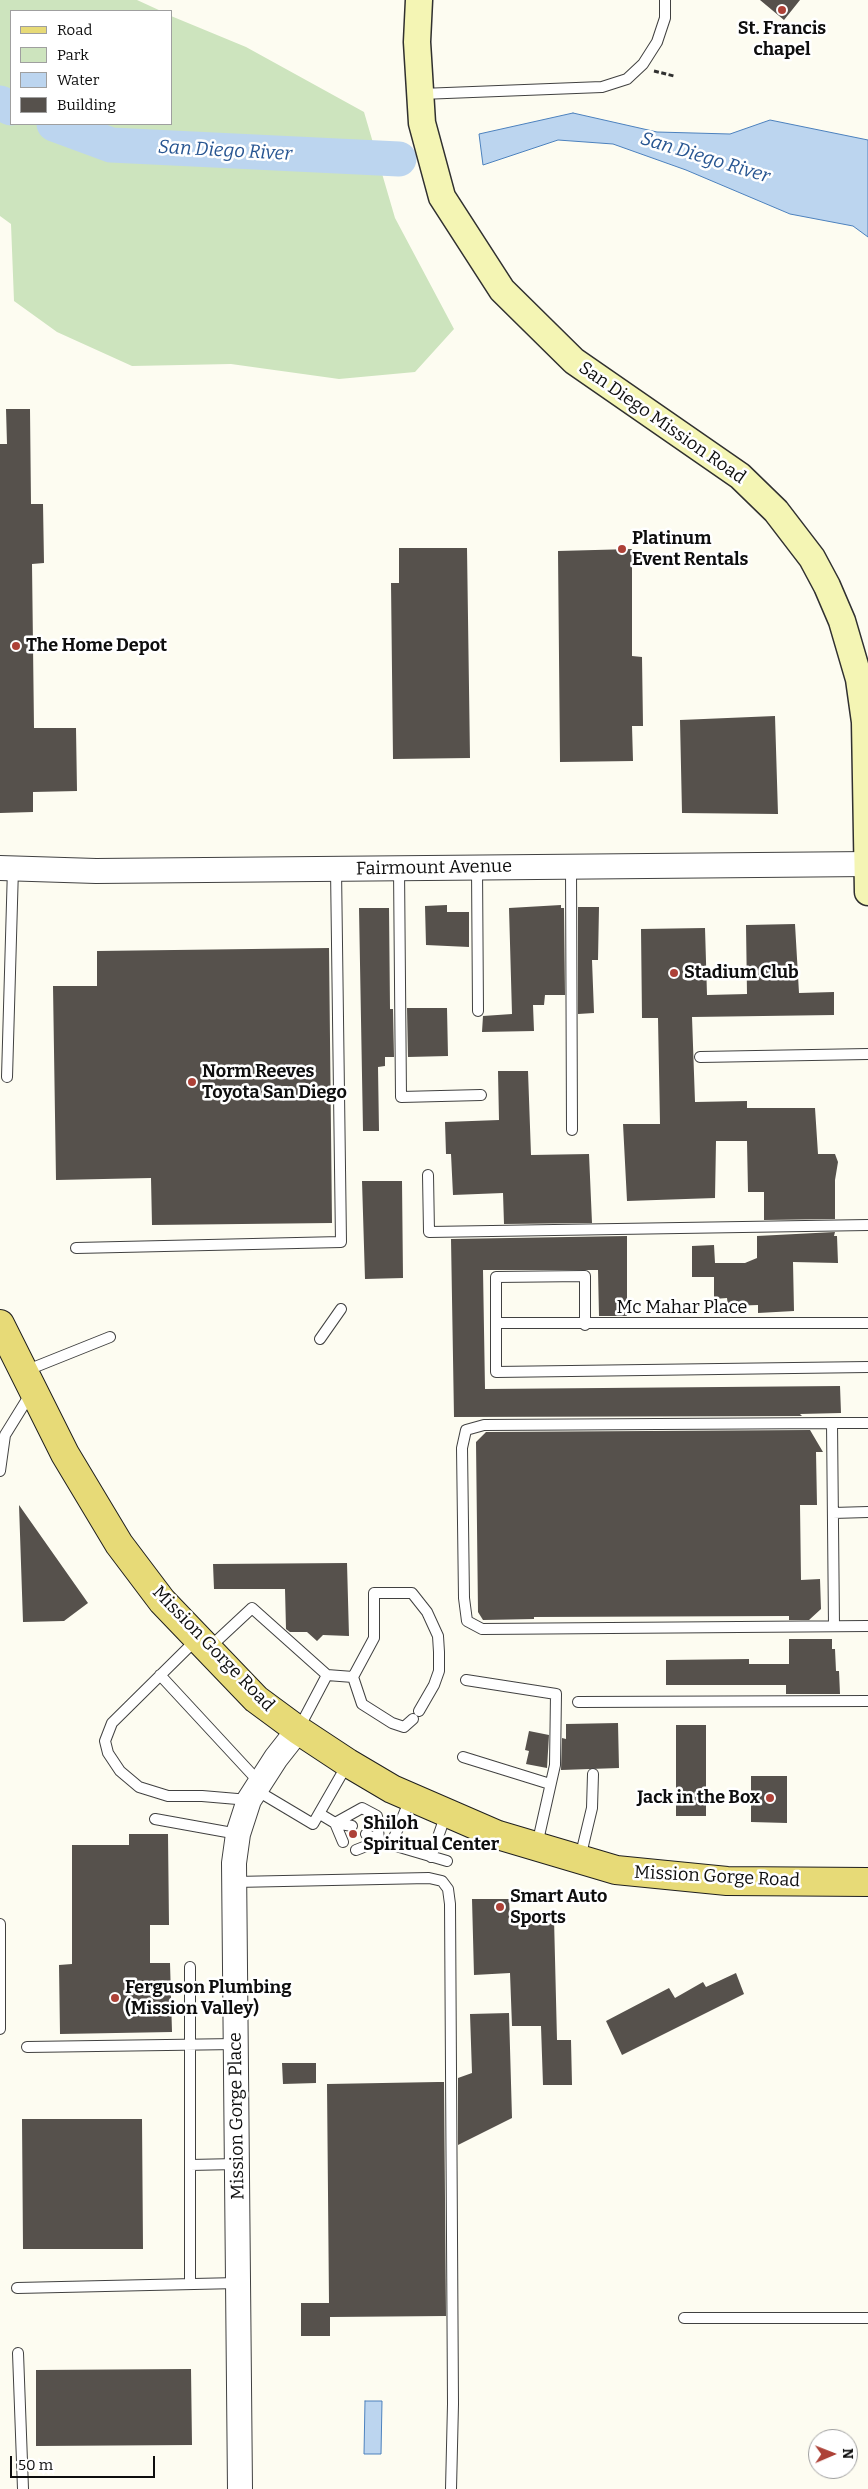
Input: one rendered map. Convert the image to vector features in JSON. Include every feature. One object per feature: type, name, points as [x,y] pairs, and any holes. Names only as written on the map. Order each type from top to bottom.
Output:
[{"type":"main road","name":"San Diego Mission Road","points":[[419,0],[417,42],[422,123],[442,196],[502,290],[574,361],[740,476],[776,511],[812,558],[842,621],[859,679],[865,722],[868,892]]},
{"type":"main road","name":"Mission Gorge Road","points":[[0,1324],[65,1454],[119,1544],[162,1601],[256,1699],[348,1763],[392,1789],[498,1835],[616,1870],[727,1881],[868,1882]]},
{"type":"street","name":"Fairmount Avenue","points":[[6,868],[96,871],[868,864]]},
{"type":"street","name":"Mission Gorge Place","points":[[240,2489],[235,1882],[238,1834],[255,1791],[298,1730]]},
{"type":"lane","points":[[420,94],[602,87],[627,79],[643,64],[657,42],[665,18],[665,0]]},
{"type":"lane","points":[[571,867],[572,1130]]},
{"type":"lane","points":[[6,868],[7,1077]]},
{"type":"lane","points":[[399,868],[401,1097],[481,1095]]},
{"type":"lane","points":[[477,868],[478,1011]]},
{"type":"lane","points":[[76,1248],[341,1242],[336,869]]},
{"type":"lane","points":[[700,1057],[868,1054]]},
{"type":"lane","points":[[428,1175],[429,1232],[868,1226]]},
{"type":"lane","points":[[585,1325],[585,1276],[496,1277],[496,1372],[868,1367]]},
{"type":"lane","points":[[320,1339],[341,1309]]},
{"type":"lane","name":"Mc Mahar Place","points":[[496,1324],[868,1323]]},
{"type":"lane","points":[[0,1471],[4,1435],[28,1381],[110,1337]]},
{"type":"lane","points":[[832,1423],[834,1626]]},
{"type":"lane","points":[[868,1423],[484,1425],[466,1430],[462,1448],[464,1598],[468,1620],[482,1629],[868,1626]]},
{"type":"lane","points":[[833,1513],[868,1512]]},
{"type":"lane","points":[[412,1592],[427,1612],[438,1636],[439,1652],[439,1671],[434,1685],[416,1715],[404,1727],[392,1723],[362,1704],[354,1677],[374,1638],[374,1594],[412,1592]]},
{"type":"lane","points":[[255,1791],[202,1796],[168,1796],[139,1787],[120,1770],[108,1753],[105,1741],[112,1723],[160,1675],[252,1608],[327,1676],[354,1677]]},
{"type":"lane","points":[[160,1675],[255,1791],[313,1824],[348,1763]]},
{"type":"lane","points":[[298,1730],[327,1676]]},
{"type":"lane","points":[[466,1680],[556,1694],[555,1765],[536,1846]]},
{"type":"lane","points":[[578,1702],[868,1701]]},
{"type":"lane","points":[[464,1757],[550,1784]]},
{"type":"lane","points":[[580,1859],[592,1808],[592,1774]]},
{"type":"lane","points":[[391,1845],[411,1797]]},
{"type":"lane","points":[[336,1823],[362,1808],[377,1816],[379,1841]]},
{"type":"lane","points":[[431,1857],[446,1813]]},
{"type":"lane","points":[[320,1814],[336,1823],[352,1826]]},
{"type":"lane","points":[[155,1819],[238,1834]]},
{"type":"lane","points":[[336,1823],[343,1842]]},
{"type":"lane","points":[[366,1834],[391,1845],[447,1861]]},
{"type":"lane","points":[[356,1850],[379,1841]]},
{"type":"lane","points":[[235,1882],[429,1878],[442,1881],[448,1889],[450,1904],[453,2404],[451,2489]]},
{"type":"lane","points":[[0,1924],[0,2030]]},
{"type":"lane","points":[[190,1967],[190,2284]]},
{"type":"lane","points":[[27,2047],[236,2044]]},
{"type":"lane","points":[[190,2165],[237,2164]]},
{"type":"lane","points":[[17,2288],[239,2283]]},
{"type":"lane","points":[[684,2318],[868,2318]]},
{"type":"lane","points":[[18,2353],[23,2489]]},
{"type":"path","points":[[643,64],[656,73],[674,76]]},
{"type":"green space","points":[[0,0],[137,0],[159,10],[10,10],[10,125],[172,125],[172,16],[246,47],[364,112],[395,218],[454,329],[415,372],[339,379],[231,364],[132,366],[57,332],[14,301],[11,224],[0,216]]},
{"type":"water","points":[[573,113],[657,132],[730,134],[770,120],[868,140],[868,237],[853,226],[790,214],[686,170],[613,144],[558,140],[483,165],[479,134]]},
{"type":"water","points":[[365,2401],[382,2401],[381,2454],[364,2454]]},
{"type":"building","name":"St. Francis chapel","points":[[760,0],[800,0],[784,20]]},
{"type":"building","name":"The Home Depot","points":[[6,409],[30,409],[31,504],[43,504],[44,563],[32,564],[34,728],[76,728],[77,791],[33,792],[33,812],[0,813],[0,444],[7,444]]},
{"type":"building","points":[[399,548],[467,548],[470,758],[393,759],[391,583],[399,583]]},
{"type":"building","points":[[632,549],[632,656],[642,657],[643,726],[632,726],[633,761],[560,762],[558,551]]},
{"type":"building","points":[[775,716],[778,814],[682,813],[680,720]]},
{"type":"building","points":[[447,905],[447,912],[469,912],[469,947],[426,945],[425,906]]},
{"type":"building","points":[[561,905],[561,908],[564,908],[565,995],[545,995],[544,1005],[533,1005],[534,1031],[482,1032],[483,1016],[512,1014],[509,908]]},
{"type":"building","points":[[578,907],[599,907],[598,960],[592,960],[594,1013],[578,1014]]},
{"type":"building","points":[[359,908],[389,908],[390,1009],[393,1009],[394,1057],[385,1057],[385,1066],[378,1067],[379,1131],[363,1131]]},
{"type":"building","points":[[795,924],[799,993],[834,992],[834,1015],[692,1017],[695,1102],[747,1101],[747,1108],[815,1108],[818,1154],[835,1154],[838,1162],[835,1180],[835,1219],[764,1220],[764,1192],[748,1192],[747,1141],[716,1141],[715,1198],[627,1201],[623,1124],[660,1124],[658,1018],[642,1018],[641,929],[705,928],[707,995],[747,994],[746,925]]},
{"type":"building","name":"Norm Reeves Toyota San Diego","points":[[329,948],[332,1223],[152,1225],[151,1178],[56,1180],[53,986],[97,986],[97,951]]},
{"type":"building","points":[[407,1008],[447,1008],[448,1056],[408,1057]]},
{"type":"building","points":[[498,1071],[528,1071],[531,1155],[589,1154],[592,1223],[504,1224],[503,1193],[453,1195],[451,1154],[446,1154],[445,1122],[499,1120]]},
{"type":"building","points":[[362,1181],[402,1181],[403,1278],[365,1279]]},
{"type":"building","points":[[835,1232],[834,1236],[837,1236],[838,1263],[793,1262],[794,1311],[758,1313],[758,1305],[728,1306],[727,1298],[714,1299],[714,1277],[692,1277],[692,1246],[714,1245],[715,1263],[745,1263],[757,1258],[757,1236]]},
{"type":"building","points":[[627,1236],[627,1316],[599,1316],[598,1270],[483,1270],[485,1389],[840,1386],[841,1413],[800,1414],[802,1416],[454,1417],[451,1239]]},
{"type":"building","points":[[810,1430],[823,1452],[816,1452],[817,1505],[800,1505],[801,1580],[820,1579],[821,1609],[809,1620],[789,1620],[789,1616],[534,1617],[534,1619],[483,1620],[478,1612],[476,1442],[486,1432]]},
{"type":"building","points":[[19,1505],[88,1603],[64,1621],[23,1622]]},
{"type":"building","points":[[347,1563],[349,1636],[323,1635],[317,1641],[307,1632],[290,1632],[286,1629],[285,1589],[214,1589],[213,1564]]},
{"type":"building","points":[[789,1639],[832,1639],[832,1649],[835,1649],[836,1671],[839,1671],[840,1694],[786,1694],[786,1685],[666,1685],[666,1660],[749,1659],[749,1664],[789,1664]]},
{"type":"building","points":[[618,1723],[619,1768],[561,1770],[562,1738],[566,1739],[566,1724]]},
{"type":"building","points":[[676,1725],[706,1725],[706,1816],[676,1816]]},
{"type":"building","points":[[529,1731],[549,1735],[547,1768],[526,1764],[529,1751],[525,1750]]},
{"type":"building","points":[[751,1776],[787,1776],[787,1823],[751,1822]]},
{"type":"building","points":[[129,1834],[168,1834],[169,1925],[150,1925],[150,1963],[170,1963],[172,2032],[60,2034],[59,1965],[72,1964],[72,1845],[129,1845]]},
{"type":"building","points":[[472,1899],[509,1899],[510,1919],[554,1918],[557,2040],[571,2040],[572,2085],[543,2085],[541,2026],[512,2026],[510,1973],[474,1975]]},
{"type":"building","points":[[736,1973],[744,1994],[622,2055],[606,2021],[669,1988],[675,1998],[703,1982],[706,1987]]},
{"type":"building","points":[[509,2013],[512,2118],[458,2145],[458,2078],[472,2073],[470,2014]]},
{"type":"building","points":[[282,2063],[316,2063],[316,2083],[283,2084]]},
{"type":"building","points":[[444,2082],[446,2316],[330,2317],[330,2336],[301,2336],[301,2303],[329,2303],[327,2084]]},
{"type":"building","points":[[22,2119],[142,2119],[143,2249],[23,2249]]},
{"type":"building","points":[[191,2369],[192,2445],[36,2446],[36,2370]]},
{"type":"waterway","name":"San Diego River","points":[[0,103],[10,108]]},
{"type":"waterway","name":"San Diego River","points":[[57,125],[111,145],[399,159]]},
{"type":"place","name":"St. Francis chapel","points":[[782,10]]},
{"type":"place","name":"Platinum Event Rentals","points":[[622,549]]},
{"type":"place","name":"The Home Depot","points":[[16,646]]},
{"type":"place","name":"Stadium Club","points":[[674,973]]},
{"type":"place","name":"Norm Reeves Toyota San Diego","points":[[192,1082]]},
{"type":"place","name":"Jack in the Box","points":[[770,1798]]},
{"type":"place","name":"Shiloh Spiritual Center","points":[[353,1834]]},
{"type":"place","name":"Smart Auto Sports","points":[[500,1907]]},
{"type":"place","name":"Ferguson Plumbing (Mission Valley)","points":[[115,1998]]}]
